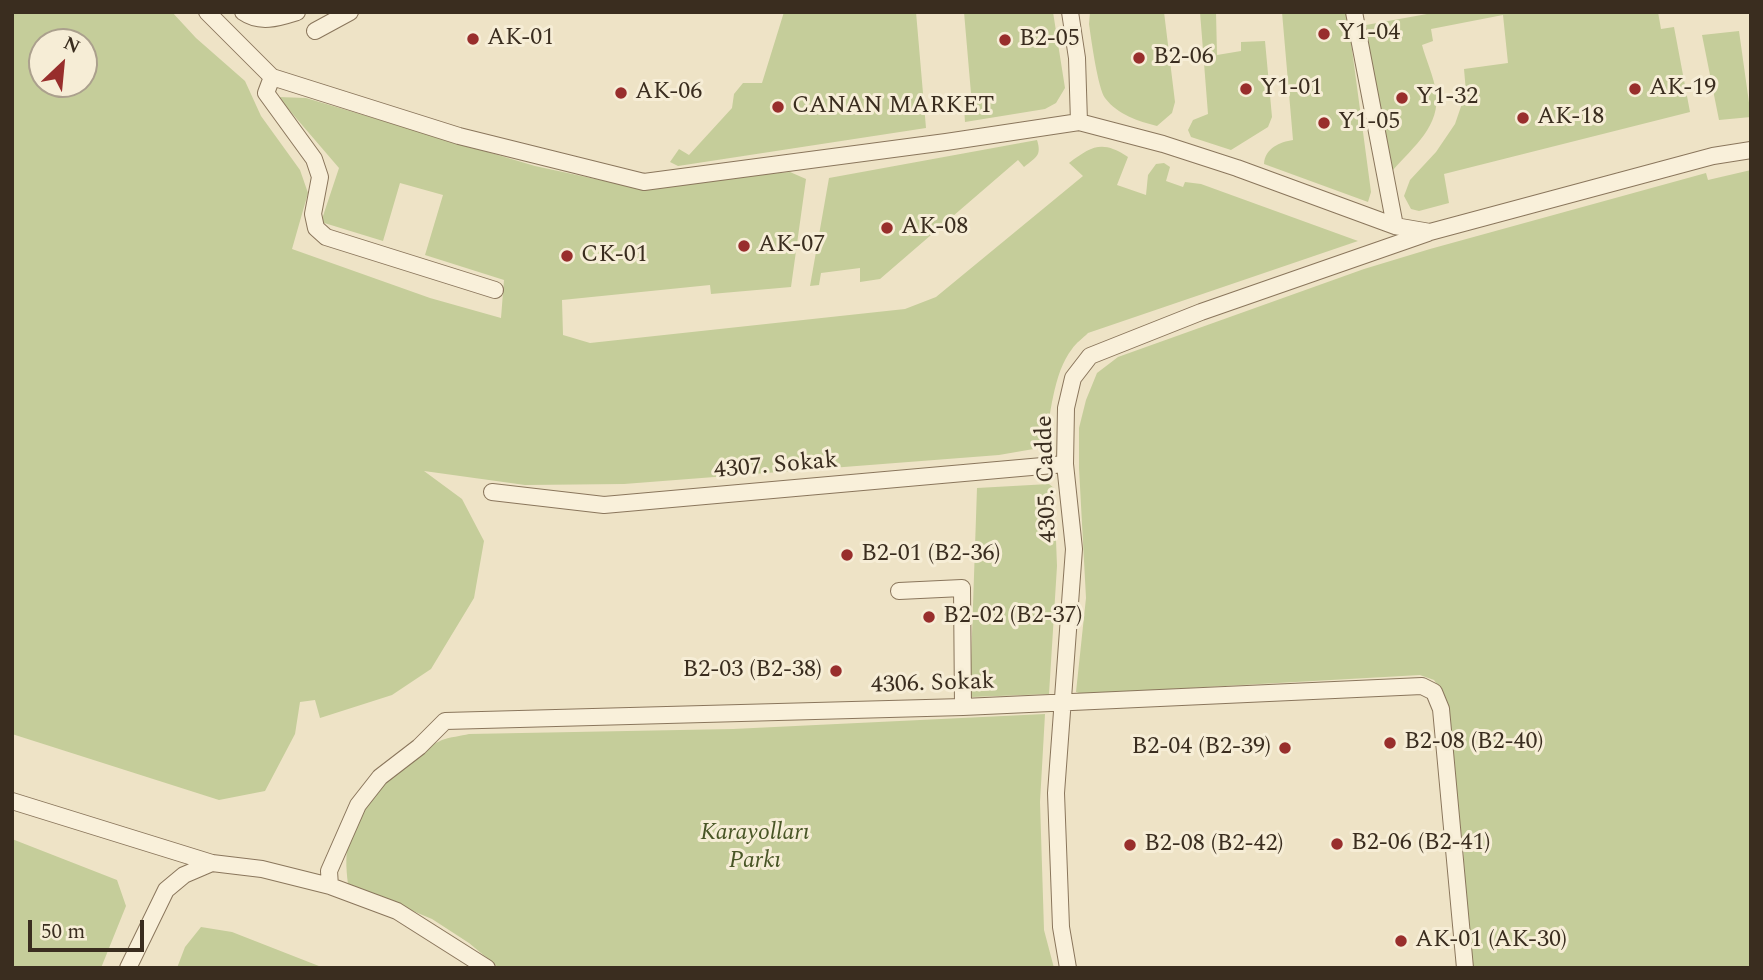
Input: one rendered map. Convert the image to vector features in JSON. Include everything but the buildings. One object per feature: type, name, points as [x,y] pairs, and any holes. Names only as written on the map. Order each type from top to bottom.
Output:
[{"type":"street","points":[[207,12],[272,77],[459,136],[644,182],[1079,122],[1225,164],[1395,226],[1430,232]]},
{"type":"street","points":[[243,12],[250,17],[269,20],[297,12]]},
{"type":"street","points":[[315,31],[350,12]]},
{"type":"street","points":[[1070,12],[1077,58],[1079,122]]},
{"type":"street","points":[[1354,12],[1395,226]]},
{"type":"street","points":[[272,77],[266,93],[314,159],[320,177],[313,214],[316,228],[326,237],[495,290]]},
{"type":"street","name":"4305. Cadde","points":[[1068,968],[1061,927],[1056,793],[1074,549],[1065,464],[1066,408],[1073,379],[1090,356],[1201,312],[1430,232],[1713,156],[1751,150]]},
{"type":"street","name":"4307. Sokak","points":[[492,492],[604,505],[1065,464]]},
{"type":"street","points":[[899,591],[962,588],[963,707]]},
{"type":"street","name":"4306. Sokak","points":[[330,886],[329,871],[358,805],[380,777],[419,747],[446,721],[963,707],[1422,686],[1434,692],[1441,709],[1465,968]]},
{"type":"street","points":[[12,801],[212,863],[262,869],[330,886],[397,911],[487,968]]},
{"type":"street","points":[[128,968],[166,890],[184,875],[212,863]]},
{"type":"green space","points":[[12,12],[172,12],[196,38],[245,81],[261,116],[300,170],[308,193],[292,249],[430,298],[501,318],[504,280],[425,255],[443,195],[400,183],[383,241],[321,222],[339,168],[278,97],[306,98],[535,166],[628,186],[790,172],[806,179],[791,287],[711,294],[710,285],[562,300],[563,335],[590,343],[905,309],[936,297],[1083,176],[1069,163],[1084,152],[1097,147],[1111,148],[1128,157],[1117,185],[1146,195],[1148,175],[1156,164],[1164,163],[1170,167],[1166,181],[1183,187],[1185,182],[1201,184],[1358,241],[1088,333],[1072,349],[1060,370],[1045,447],[999,455],[624,484],[525,485],[424,471],[462,499],[484,541],[474,598],[431,669],[392,695],[320,718],[315,700],[300,702],[295,734],[265,791],[219,800],[12,734]]},
{"type":"green space","points":[[784,12],[916,12],[926,128],[678,166],[670,162],[679,149],[689,155],[732,108],[734,94],[743,83],[762,83]]},
{"type":"green space","points":[[964,12],[1053,12],[1065,88],[1056,103],[1045,109],[965,122],[964,107],[972,105]]},
{"type":"green space","points":[[1090,12],[1164,12],[1175,102],[1172,113],[1157,126],[1122,113],[1110,104],[1102,93],[1089,24]]},
{"type":"green space","points":[[1200,12],[1216,12],[1217,55],[1241,51],[1241,42],[1265,41],[1272,117],[1268,127],[1231,150],[1191,137],[1188,130],[1193,120],[1208,114]]},
{"type":"green space","points":[[1282,12],[1347,12],[1371,192],[1368,202],[1264,164],[1270,150],[1278,144],[1293,140]]},
{"type":"green space","points":[[1438,12],[1658,12],[1661,29],[1674,27],[1690,112],[1444,174],[1449,203],[1419,211],[1411,209],[1404,196],[1410,180],[1436,152],[1455,124],[1466,92],[1464,69],[1508,63],[1503,15],[1431,29],[1433,41],[1422,45],[1434,80],[1434,115],[1424,135],[1393,170],[1386,166],[1366,25]]},
{"type":"green space","points":[[1739,31],[1751,117],[1719,120],[1702,35]]},
{"type":"green space","points":[[1037,140],[1039,150],[1035,158],[1024,167],[1018,160],[880,279],[860,282],[860,268],[821,273],[819,285],[810,286],[829,178]]},
{"type":"green space","points":[[1751,170],[1751,968],[1471,968],[1463,847],[1445,697],[1434,680],[1420,675],[1082,694],[1076,692],[1086,598],[1079,428],[1097,373],[1118,357],[1364,269],[1706,173],[1708,180]]},
{"type":"green space","points":[[1049,484],[1054,488],[1057,566],[1049,694],[972,697],[977,488]]},
{"type":"green space","name":"Karayolları Parkı","points":[[1045,714],[1040,802],[1044,930],[1054,968],[499,968],[469,943],[432,919],[348,884],[348,842],[364,807],[400,767],[428,747],[448,738],[469,734],[733,729]]},
{"type":"green space","points":[[12,839],[117,880],[126,906],[101,968],[12,968]]},
{"type":"green space","points":[[201,927],[232,932],[324,968],[177,968],[185,947]]},
{"type":"place","name":"Y1-04","points":[[1324,34]]},
{"type":"place","name":"AK-01","points":[[473,39]]},
{"type":"place","name":"B2-05","points":[[1005,40]]},
{"type":"place","name":"B2-06","points":[[1139,58]]},
{"type":"place","name":"Y1-01","points":[[1246,89]]},
{"type":"place","name":"AK-19","points":[[1635,89]]},
{"type":"place","name":"AK-06","points":[[621,93]]},
{"type":"place","name":"Y1-32","points":[[1402,98]]},
{"type":"place","name":"CANAN MARKET","points":[[778,107]]},
{"type":"place","name":"AK-18","points":[[1523,118]]},
{"type":"place","name":"Y1-05","points":[[1324,123]]},
{"type":"place","name":"AK-08","points":[[887,228]]},
{"type":"place","name":"AK-07","points":[[744,246]]},
{"type":"place","name":"CK-01","points":[[567,256]]},
{"type":"place","name":"B2-01 (B2-36)","points":[[847,555]]},
{"type":"place","name":"B2-02 (B2-37)","points":[[929,617]]},
{"type":"place","name":"B2-03 (B2-38)","points":[[836,671]]},
{"type":"place","name":"B2-08 (B2-40)","points":[[1390,743]]},
{"type":"place","name":"B2-04 (B2-39)","points":[[1285,748]]},
{"type":"place","name":"B2-06 (B2-41)","points":[[1337,844]]},
{"type":"place","name":"B2-08 (B2-42)","points":[[1130,845]]},
{"type":"place","name":"AK-01 (AK-30)","points":[[1401,941]]}]
